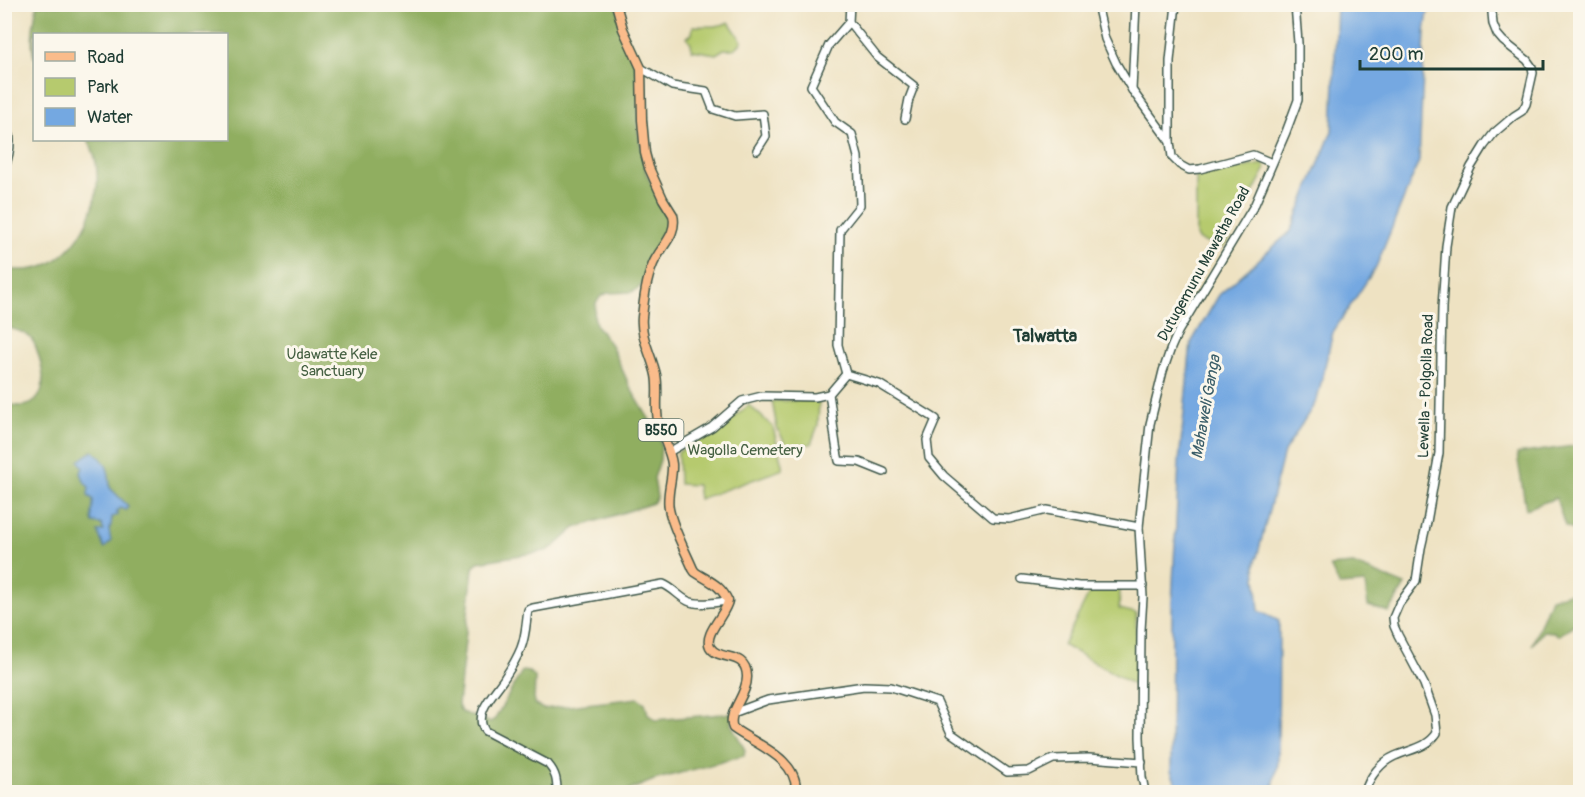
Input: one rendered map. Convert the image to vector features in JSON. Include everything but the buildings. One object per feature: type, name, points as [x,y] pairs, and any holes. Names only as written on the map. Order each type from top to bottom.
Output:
[{"type":"main road","name":"B550","points":[[616,4],[622,29],[641,68],[645,153],[655,183],[674,219],[673,232],[651,270],[646,286],[642,321],[644,337],[656,374],[658,419],[672,459],[670,515],[695,572],[718,585],[728,601]]},
{"type":"main road","points":[[728,601],[724,613],[713,627],[709,642],[716,652],[738,659],[745,667],[746,687],[731,719],[733,728],[771,751],[784,763],[792,775],[796,792]]},
{"type":"street","points":[[846,374],[838,345],[840,230],[860,205],[858,157],[852,134],[835,122],[811,86],[829,45],[849,21],[850,4]]},
{"type":"street","points":[[1097,4],[1105,39],[1116,63],[1132,90],[1170,142]]},
{"type":"street","points":[[1132,90],[1136,4]]},
{"type":"street","points":[[1176,4],[1170,61],[1172,157],[1189,170],[1253,155],[1272,163]]},
{"type":"street","name":"Dutugemunu Mawatha Road","points":[[1145,792],[1142,777],[1140,713],[1143,586],[1139,526],[1150,424],[1163,371],[1178,332],[1255,204],[1298,100],[1295,4]]},
{"type":"street","name":"Lewella - Polgolla Road","points":[[1365,792],[1373,774],[1384,763],[1393,757],[1420,748],[1433,739],[1437,733],[1435,715],[1424,684],[1394,626],[1394,618],[1399,604],[1416,581],[1439,453],[1443,288],[1452,207],[1484,146],[1494,133],[1522,111],[1526,104],[1533,73],[1533,67],[1527,60],[1497,34],[1493,24],[1492,4]]},
{"type":"street","points":[[849,21],[877,57],[914,86],[905,119]]},
{"type":"street","points":[[641,68],[672,86],[706,91],[713,110],[735,116],[763,114],[766,136],[757,150]]},
{"type":"street","points":[[4,111],[10,133],[11,151],[4,170]]},
{"type":"street","points":[[669,452],[712,427],[741,401],[762,396],[815,397],[829,394],[846,374]]},
{"type":"street","points":[[846,374],[879,384],[936,419],[927,440],[929,458],[944,476],[993,518],[1009,519],[1047,510],[1139,526]]},
{"type":"street","points":[[829,394],[834,441],[839,461],[859,462],[884,472]]},
{"type":"street","points":[[1022,579],[1079,586],[1143,586]]},
{"type":"street","points":[[557,792],[557,781],[548,764],[485,731],[482,727],[485,705],[522,646],[528,610],[663,584],[670,586],[694,603],[728,601]]},
{"type":"street","points":[[733,713],[768,700],[864,686],[891,687],[937,702],[951,733],[1007,772],[1029,771],[1053,759],[1089,758],[1142,762]]},
{"type":"green space","name":"Udawatte Kele Sanctuary","points":[[37,5],[616,5],[640,80],[638,131],[646,173],[667,216],[669,226],[668,235],[651,257],[643,283],[638,289],[601,296],[596,303],[594,315],[596,325],[611,345],[631,389],[657,432],[661,445],[660,460],[654,478],[657,497],[653,503],[575,528],[546,551],[478,562],[473,568],[458,705],[461,712],[490,722],[495,719],[522,671],[529,672],[535,677],[534,704],[543,709],[638,698],[645,703],[648,714],[655,720],[733,713],[731,724],[745,750],[744,756],[654,780],[625,792],[556,792],[531,784],[521,786],[512,792],[5,792],[4,403],[16,406],[33,402],[42,390],[43,381],[40,360],[30,337],[5,326],[5,270],[45,266],[60,257],[74,244],[84,229],[92,211],[97,174],[95,156],[88,141],[228,141],[228,33],[33,33],[33,51],[32,38]],"holes":[[[92,451],[107,467],[110,488],[128,506],[120,508],[116,512],[118,514],[112,517],[104,547],[98,532],[104,531],[101,524],[93,523],[93,498],[81,473]]]},
{"type":"green space","points":[[729,22],[742,41],[736,47],[724,49],[716,54],[692,50],[687,37],[692,34],[693,26],[716,26]]},
{"type":"green space","points":[[1263,164],[1266,168],[1225,245],[1221,248],[1199,240],[1196,236],[1197,175]]},
{"type":"green space","points":[[819,400],[818,425],[811,444],[787,446],[777,428],[772,401]]},
{"type":"green space","name":"Wagolla Cemetery","points":[[749,405],[773,427],[783,469],[699,499],[697,485],[679,484],[678,452],[716,433]]},
{"type":"green space","points":[[1580,445],[1580,533],[1565,526],[1556,498],[1526,509],[1517,454]]},
{"type":"green space","points":[[1353,564],[1405,585],[1389,612],[1368,606],[1365,583],[1339,585],[1330,566]]},
{"type":"green space","points":[[1120,589],[1119,609],[1136,613],[1136,686],[1063,645],[1091,590]]},
{"type":"green space","points":[[1580,590],[1580,620],[1558,636],[1554,632],[1543,631],[1532,645],[1551,598]]},
{"type":"water","name":"Mahaweli Ganga","points":[[1337,5],[1429,5],[1425,32],[1419,161],[1376,267],[1333,332],[1317,400],[1284,452],[1255,565],[1259,611],[1279,621],[1278,763],[1272,792],[1179,792],[1171,771],[1172,603],[1179,462],[1191,343],[1219,295],[1291,231],[1332,131]]},
{"type":"water","points":[[93,451],[107,467],[110,488],[128,506],[126,510],[120,508],[116,512],[118,515],[112,517],[109,530],[111,542],[104,548],[98,532],[104,531],[101,524],[93,523],[93,499],[88,496],[89,487],[81,473],[83,467],[79,461]]},
{"type":"district","name":"Talwatta","points":[[1045,336]]}]
